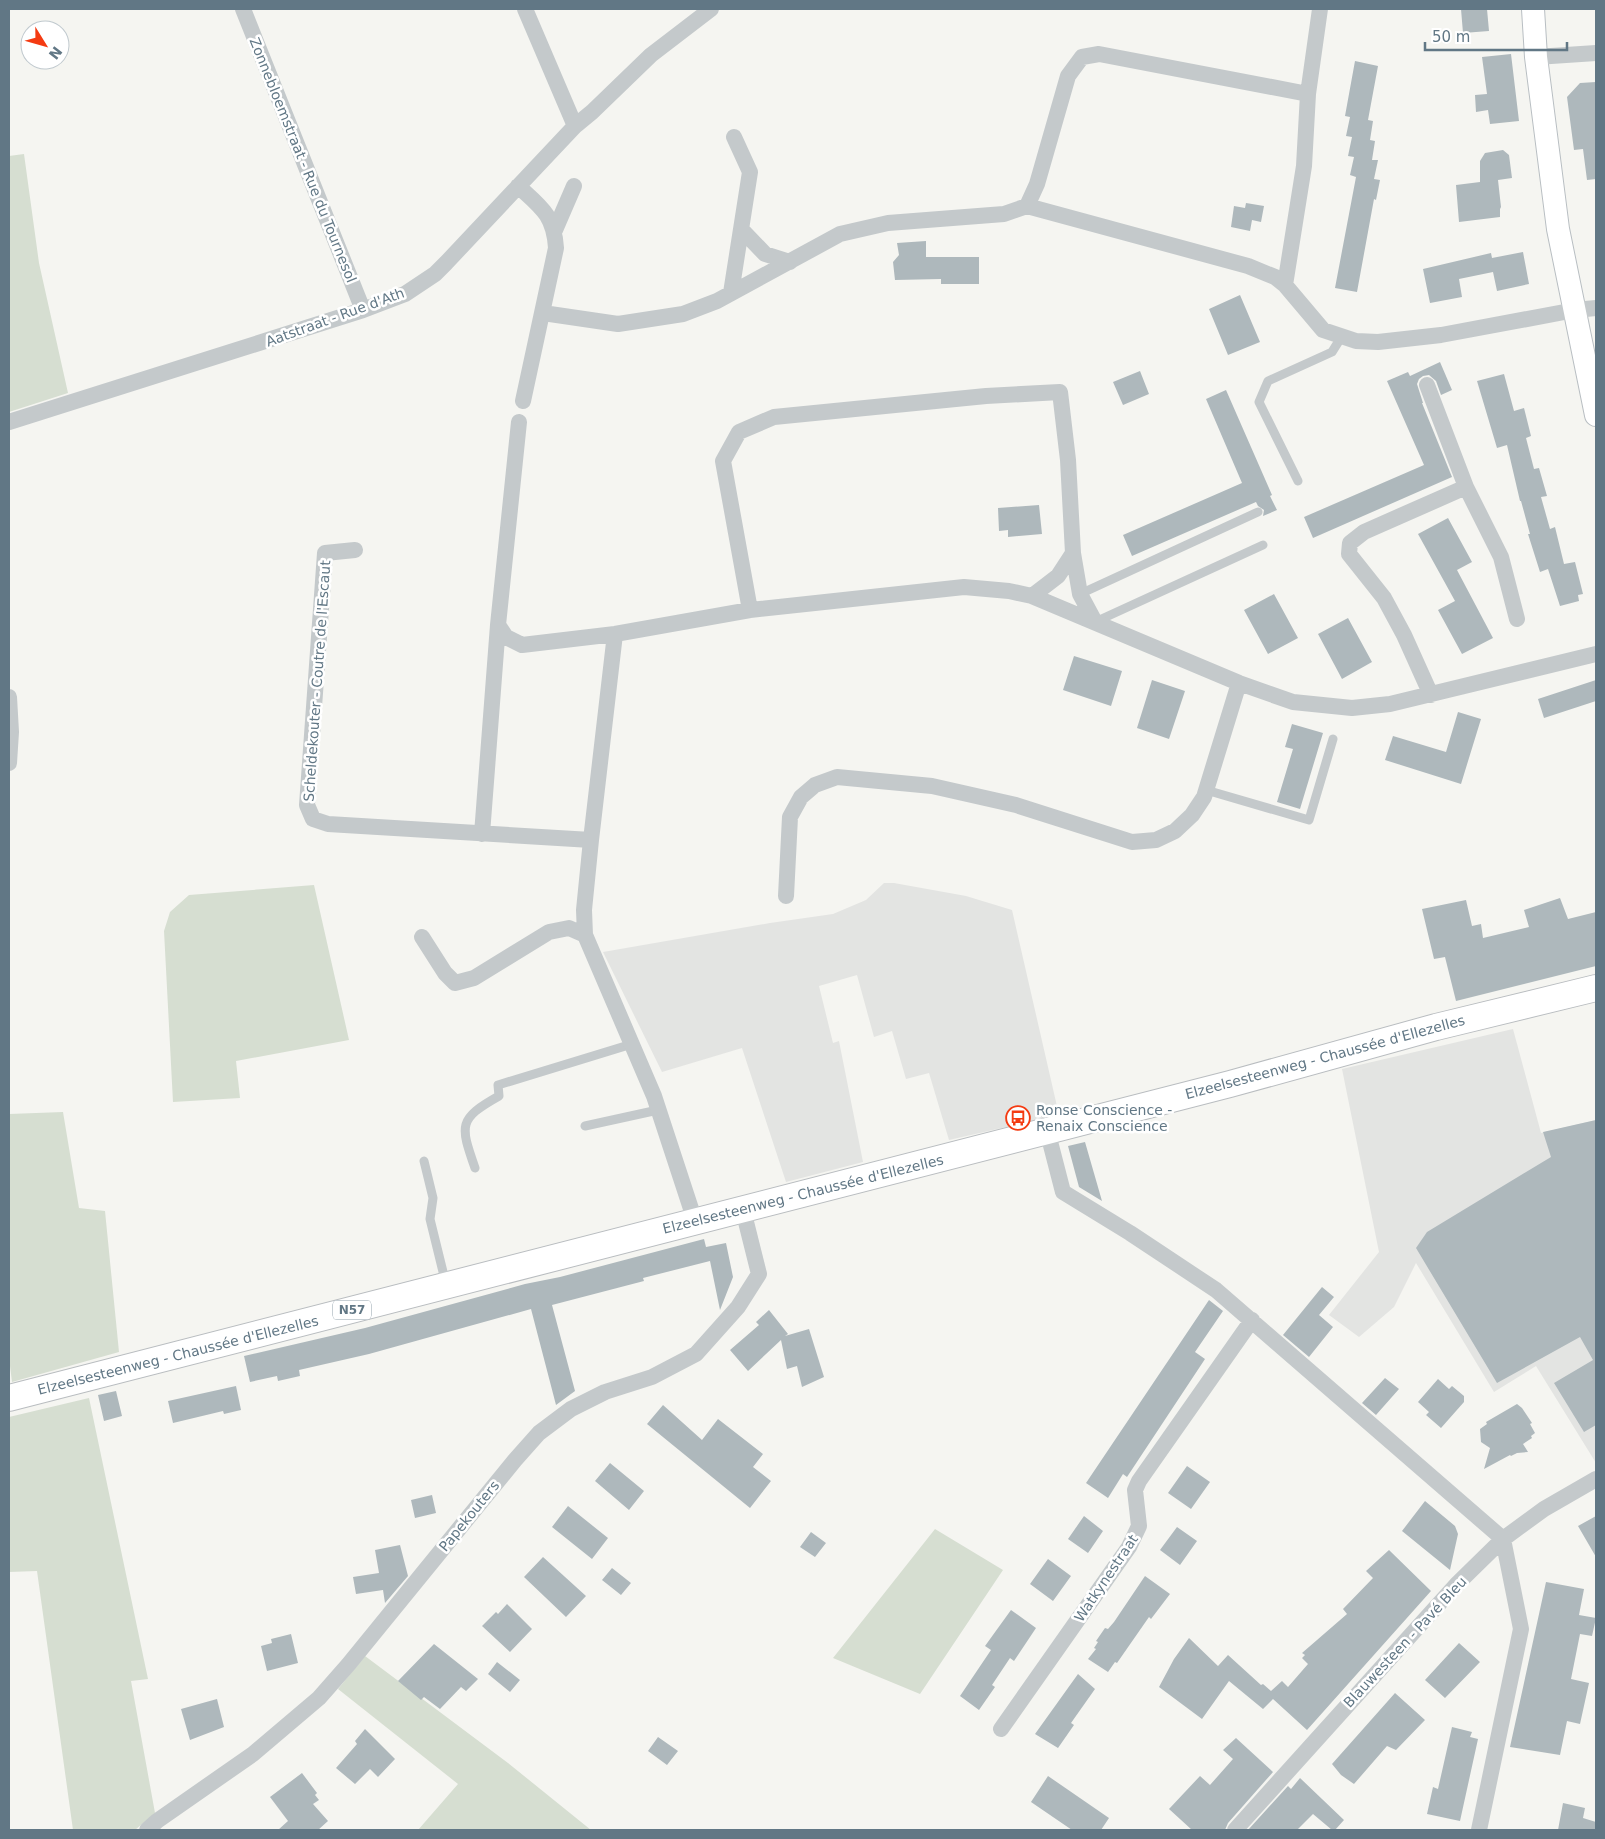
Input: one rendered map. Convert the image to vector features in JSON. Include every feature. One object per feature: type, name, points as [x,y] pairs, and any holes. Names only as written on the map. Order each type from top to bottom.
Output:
[{"type":"main road","name":"Elzeelsesteenweg - Chaussée d'Ellezelles","points":[[9,1398],[1230,1084],[1436,1026],[1596,988]]},
{"type":"street","name":"Zonnebloemstraat - Rue du Tournesol","points":[[243,9],[363,310]]},
{"type":"street","points":[[525,9],[576,126]]},
{"type":"street","name":"Aatstraat - Rue d'Ath","points":[[9,422],[363,310],[405,294],[436,274],[576,126],[651,55],[711,9]]},
{"type":"street","points":[[1285,285],[1304,166],[1308,94],[1320,9]]},
{"type":"street","points":[[1533,9],[1536,57],[1558,229],[1585,309],[1596,415]]},
{"type":"street","points":[[1536,57],[1596,53]]},
{"type":"street","points":[[1027,206],[1037,184],[1068,76],[1082,57],[1099,54],[1108,55],[1308,94]]},
{"type":"street","points":[[731,293],[750,172],[734,137]]},
{"type":"street","points":[[518,186],[545,210],[555,230]]},
{"type":"street","points":[[523,401],[555,256],[555,230],[574,186]]},
{"type":"street","points":[[542,313],[618,324],[684,314],[717,301],[840,234],[906,221],[1004,214],[1027,206],[1248,266],[1275,277],[1285,285],[1324,330],[1362,342],[1441,335],[1585,309]]},
{"type":"street","points":[[741,229],[765,254],[790,262]]},
{"type":"street","points":[[1427,385],[1466,486],[1500,557],[1517,619]]},
{"type":"street","points":[[750,610],[723,461],[739,432],[774,417],[986,396],[1060,392],[1068,460],[1073,552],[1080,594],[1095,622]]},
{"type":"street","points":[[482,834],[498,625],[519,422]]},
{"type":"street","points":[[1431,694],[1404,635],[1384,598],[1350,554],[1350,543],[1364,532],[1466,486]]},
{"type":"street","name":"Scheldekouter - Coutre de l'Escaut","points":[[355,550],[325,553],[307,805],[313,819],[328,824],[591,840]]},
{"type":"street","points":[[1032,596],[1058,576],[1073,552]]},
{"type":"street","points":[[498,625],[506,637],[522,645],[615,634],[750,610],[964,587],[1009,591],[1032,596],[1239,683],[1293,702],[1352,708],[1390,704],[1596,654]]},
{"type":"street","points":[[615,634],[584,910],[586,935],[658,1110],[695,1222]]},
{"type":"street","points":[[786,896],[790,817],[801,797],[815,784],[837,777],[932,786],[1016,805],[1132,842],[1156,840],[1175,831],[1192,815],[1204,797],[1239,683]]},
{"type":"street","points":[[9,697],[11,732],[9,763]]},
{"type":"street","points":[[422,937],[445,973],[455,983],[474,978],[549,932],[569,928],[586,935]]},
{"type":"street","points":[[1047,1130],[1063,1192],[1130,1233],[1216,1290],[1503,1539],[1521,1629],[1479,1830]]},
{"type":"street","name":"Papekouters","points":[[147,1830],[253,1754],[319,1698],[540,1432],[571,1409],[604,1392],[652,1377],[696,1354],[738,1308],[759,1274],[743,1210]]},
{"type":"street","name":"Watkynestraat","points":[[1001,1729],[1129,1546],[1139,1526],[1135,1490],[1139,1481],[1252,1320]]},
{"type":"street","name":"Blauwesteen - Pavé Bleu","points":[[1235,1830],[1456,1586],[1503,1539],[1544,1509],[1596,1479]]},
{"type":"lane","points":[[1298,481],[1259,402],[1268,381],[1332,352],[1342,336]]},
{"type":"lane","points":[[1080,594],[1258,512]]},
{"type":"lane","points":[[1095,622],[1263,545]]},
{"type":"lane","points":[[1206,790],[1309,820],[1333,739]]},
{"type":"lane","points":[[475,1168],[465,1140],[466,1124],[471,1113],[499,1096],[498,1085],[632,1044]]},
{"type":"lane","points":[[585,1126],[658,1110]]},
{"type":"lane","points":[[424,1161],[433,1198],[430,1219],[446,1286]]},
{"type":"shaded area","points":[[24,154],[39,263],[68,393],[9,412],[9,156]]},
{"type":"shaded area","points":[[884,883],[894,883],[966,896],[1012,910],[1059,1115],[949,1140],[929,1073],[906,1079],[892,1031],[874,1037],[857,975],[819,986],[833,1043],[839,1041],[863,1162],[786,1182],[742,1048],[662,1072],[603,952],[833,914],[866,900]]},
{"type":"shaded area","points":[[314,885],[349,1040],[236,1061],[240,1098],[173,1102],[164,931],[170,912],[189,895]]},
{"type":"shaded area","points":[[1513,1029],[1541,1133],[1596,1120],[1596,1463],[1536,1366],[1494,1392],[1416,1263],[1394,1307],[1359,1337],[1329,1315],[1379,1252],[1342,1069]]},
{"type":"shaded area","points":[[63,1112],[79,1208],[105,1211],[119,1352],[12,1382],[9,1358],[9,1114]]},
{"type":"shaded area","points":[[89,1398],[148,1679],[131,1681],[155,1813],[135,1830],[73,1830],[37,1571],[9,1572],[9,1417]]},
{"type":"shaded area","points":[[935,1529],[1003,1570],[920,1694],[833,1658]]},
{"type":"shaded area","points":[[365,1656],[508,1763],[591,1830],[418,1830],[458,1784],[338,1689]]},
{"type":"building","points":[[1461,9],[1487,9],[1489,31],[1463,33]]},
{"type":"building","points":[[1511,54],[1519,121],[1490,124],[1488,110],[1476,112],[1475,95],[1487,94],[1482,57]]},
{"type":"building","points":[[1355,61],[1378,66],[1368,120],[1373,121],[1370,140],[1375,141],[1372,160],[1378,160],[1374,179],[1380,180],[1376,200],[1374,199],[1357,292],[1335,288],[1356,177],[1350,175],[1354,157],[1348,156],[1352,137],[1346,136],[1350,117],[1345,116]]},
{"type":"building","points":[[1596,82],[1596,179],[1587,180],[1583,149],[1574,150],[1567,97],[1580,83]]},
{"type":"building","points":[[1503,150],[1509,155],[1512,178],[1498,180],[1501,207],[1500,217],[1459,222],[1456,185],[1480,182],[1480,161],[1485,153]]},
{"type":"building","points":[[1246,203],[1264,206],[1261,222],[1252,220],[1250,231],[1231,227],[1234,206],[1245,208]]},
{"type":"building","points":[[926,241],[926,257],[979,257],[979,284],[941,284],[941,279],[895,280],[893,262],[899,255],[897,243]]},
{"type":"building","points":[[1523,252],[1529,284],[1497,291],[1493,272],[1459,279],[1462,297],[1430,303],[1423,269],[1491,253],[1492,258]]},
{"type":"building","points":[[1240,295],[1260,342],[1228,355],[1209,309]]},
{"type":"building","points":[[1440,362],[1452,390],[1441,395],[1436,381],[1429,375],[1419,379],[1417,384],[1422,403],[1452,477],[1313,538],[1304,517],[1424,465],[1387,381],[1408,372],[1410,376]]},
{"type":"building","points":[[1140,371],[1149,394],[1123,405],[1113,382]]},
{"type":"building","points":[[1504,374],[1514,411],[1524,408],[1531,436],[1526,438],[1534,469],[1539,468],[1547,496],[1541,497],[1550,529],[1555,527],[1564,564],[1575,562],[1583,594],[1578,595],[1579,601],[1560,606],[1548,569],[1540,572],[1528,534],[1530,534],[1507,445],[1497,448],[1477,381]]},
{"type":"building","points":[[1226,390],[1277,510],[1263,516],[1264,510],[1256,502],[1132,556],[1123,535],[1242,483],[1206,399]]},
{"type":"building","points":[[1039,505],[1042,534],[1008,537],[1008,530],[999,531],[998,508]]},
{"type":"building","points":[[1448,518],[1472,562],[1457,570],[1493,638],[1462,654],[1438,610],[1455,601],[1418,534]]},
{"type":"building","points":[[1274,594],[1298,638],[1268,654],[1244,610]]},
{"type":"building","points":[[1348,618],[1372,662],[1342,679],[1318,634]]},
{"type":"building","points":[[1074,656],[1122,671],[1111,706],[1063,690]]},
{"type":"building","points":[[1152,680],[1185,691],[1169,739],[1137,728]]},
{"type":"building","points":[[1596,680],[1596,701],[1544,718],[1538,699]]},
{"type":"building","points":[[1458,712],[1481,719],[1461,784],[1385,760],[1393,736],[1446,752]]},
{"type":"building","points":[[1292,724],[1323,733],[1300,809],[1277,802],[1293,749],[1285,747]]},
{"type":"building","points":[[1560,898],[1568,919],[1596,912],[1596,966],[1456,1001],[1445,957],[1434,959],[1422,909],[1466,900],[1472,926],[1481,924],[1483,938],[1529,927],[1524,910]]},
{"type":"building","points":[[1596,1120],[1596,1425],[1584,1432],[1554,1383],[1593,1360],[1580,1337],[1497,1383],[1416,1248],[1427,1232],[1551,1157],[1543,1132]]},
{"type":"building","points":[[1085,1142],[1102,1201],[1079,1187],[1068,1146]]},
{"type":"building","points":[[704,1239],[706,1247],[726,1243],[733,1277],[720,1310],[710,1261],[643,1278],[644,1281],[552,1305],[575,1391],[556,1405],[531,1309],[369,1354],[299,1370],[300,1376],[278,1381],[277,1376],[250,1382],[244,1356],[365,1328],[525,1284],[560,1277]]},
{"type":"building","points":[[1322,1287],[1334,1297],[1319,1315],[1333,1327],[1309,1357],[1283,1335]]},
{"type":"building","points":[[1209,1300],[1223,1311],[1195,1352],[1205,1359],[1127,1477],[1123,1474],[1108,1498],[1086,1483]]},
{"type":"building","points":[[769,1310],[788,1334],[785,1336],[809,1329],[824,1377],[802,1387],[797,1366],[787,1369],[781,1340],[748,1371],[730,1350],[759,1325],[756,1322]]},
{"type":"building","points":[[1385,1378],[1399,1389],[1376,1415],[1362,1403]]},
{"type":"building","points":[[1438,1379],[1449,1389],[1452,1386],[1464,1396],[1464,1402],[1441,1428],[1426,1415],[1429,1412],[1418,1402]]},
{"type":"building","points":[[236,1386],[241,1410],[224,1414],[223,1411],[173,1423],[168,1401]]},
{"type":"building","points":[[116,1391],[122,1416],[104,1421],[98,1395]]},
{"type":"building","points":[[1517,1404],[1532,1423],[1530,1424],[1535,1433],[1531,1436],[1532,1438],[1523,1444],[1528,1452],[1510,1455],[1484,1469],[1490,1448],[1481,1442],[1480,1429],[1487,1424],[1486,1422]]},
{"type":"building","points":[[663,1405],[702,1440],[718,1419],[763,1454],[753,1467],[771,1481],[750,1508],[647,1424]]},
{"type":"building","points":[[610,1463],[644,1491],[629,1510],[595,1481]]},
{"type":"building","points":[[1187,1466],[1210,1482],[1191,1509],[1168,1493]]},
{"type":"building","points":[[432,1495],[436,1513],[415,1518],[411,1500]]},
{"type":"building","points":[[1425,1501],[1455,1526],[1458,1534],[1450,1570],[1402,1531]]},
{"type":"building","points":[[568,1506],[608,1538],[592,1559],[552,1527]]},
{"type":"building","points":[[1084,1516],[1103,1531],[1088,1553],[1068,1539]]},
{"type":"building","points":[[1596,1516],[1596,1557],[1578,1526]]},
{"type":"building","points":[[1177,1527],[1197,1541],[1180,1565],[1160,1550]]},
{"type":"building","points":[[811,1532],[826,1543],[815,1557],[800,1547]]},
{"type":"building","points":[[400,1545],[408,1576],[385,1603],[383,1590],[356,1594],[353,1577],[379,1573],[375,1550]]},
{"type":"building","points":[[1389,1550],[1431,1591],[1307,1730],[1273,1699],[1263,1709],[1229,1681],[1202,1719],[1159,1687],[1174,1659],[1189,1638],[1218,1666],[1228,1655],[1261,1685],[1263,1684],[1271,1691],[1282,1681],[1288,1687],[1308,1664],[1302,1658],[1305,1655],[1302,1653],[1347,1614],[1343,1609],[1373,1578],[1366,1571]]},
{"type":"building","points":[[543,1557],[586,1596],[566,1617],[524,1577]]},
{"type":"building","points":[[1048,1559],[1071,1576],[1053,1601],[1030,1584]]},
{"type":"building","points":[[612,1568],[631,1583],[621,1595],[602,1580]]},
{"type":"building","points":[[1145,1576],[1170,1594],[1151,1619],[1149,1617],[1117,1663],[1115,1662],[1108,1672],[1088,1659],[1096,1649],[1094,1648],[1098,1642],[1096,1641],[1105,1628],[1108,1629],[1114,1622]]},
{"type":"building","points":[[1546,1582],[1584,1589],[1579,1615],[1596,1618],[1592,1636],[1580,1634],[1571,1679],[1589,1683],[1580,1724],[1567,1721],[1560,1755],[1510,1747]]},
{"type":"building","points":[[507,1604],[532,1629],[510,1652],[482,1626],[496,1612],[498,1614]]},
{"type":"building","points":[[1011,1610],[1036,1628],[1014,1661],[1010,1658],[992,1685],[995,1687],[979,1710],[960,1696],[991,1650],[985,1646]]},
{"type":"building","points":[[291,1634],[298,1663],[267,1671],[261,1646],[272,1643],[271,1639]]},
{"type":"building","points":[[1459,1643],[1480,1662],[1445,1698],[1425,1680]]},
{"type":"building","points":[[434,1644],[478,1679],[466,1691],[461,1687],[440,1709],[424,1697],[421,1700],[398,1681]]},
{"type":"building","points":[[497,1662],[520,1680],[510,1692],[488,1674]]},
{"type":"building","points":[[1078,1674],[1095,1689],[1071,1723],[1074,1725],[1058,1748],[1035,1734]]},
{"type":"building","points":[[1395,1693],[1425,1720],[1396,1750],[1387,1746],[1354,1784],[1341,1775],[1332,1764]]},
{"type":"building","points":[[217,1699],[224,1727],[190,1740],[181,1709]]},
{"type":"building","points":[[1452,1727],[1472,1732],[1470,1737],[1478,1739],[1460,1821],[1427,1814],[1433,1787],[1438,1789]]},
{"type":"building","points":[[365,1729],[395,1759],[378,1777],[370,1769],[355,1784],[336,1768],[357,1744],[355,1741]]},
{"type":"building","points":[[658,1737],[678,1751],[667,1765],[648,1751]]},
{"type":"building","points":[[1236,1738],[1273,1772],[1228,1823],[1225,1830],[1192,1830],[1169,1809],[1200,1776],[1210,1785],[1233,1759],[1223,1750]]},
{"type":"building","points":[[302,1773],[317,1793],[315,1795],[319,1800],[313,1804],[328,1821],[318,1830],[278,1830],[288,1821],[270,1797]]},
{"type":"building","points":[[1048,1776],[1109,1818],[1101,1830],[1072,1830],[1031,1802]]},
{"type":"building","points":[[1300,1778],[1344,1820],[1335,1830],[1332,1830],[1313,1814],[1297,1830],[1248,1830],[1288,1786],[1291,1789]]},
{"type":"building","points":[[1563,1803],[1585,1808],[1583,1818],[1596,1822],[1596,1830],[1558,1830]]},
{"type":"place","name":"Ronse Conscience - Renaix Conscience","points":[[1018,1118]]}]
